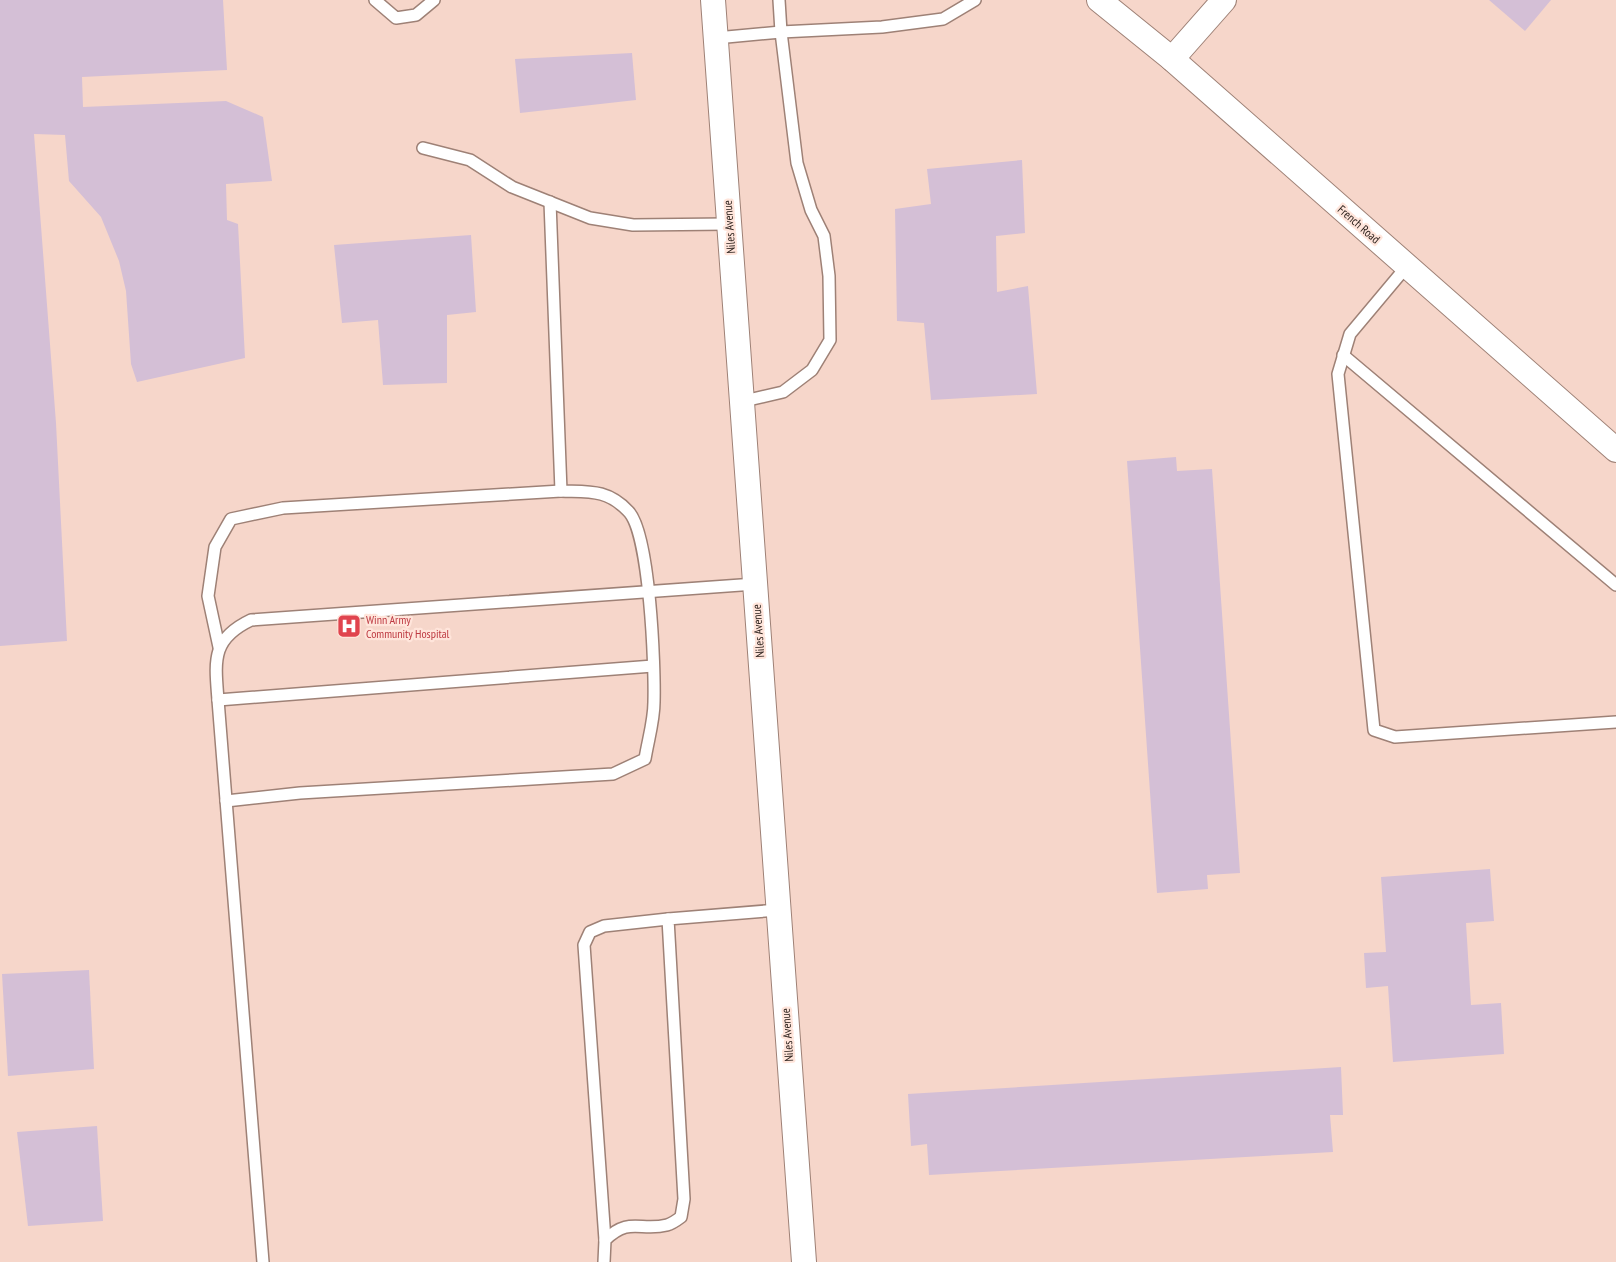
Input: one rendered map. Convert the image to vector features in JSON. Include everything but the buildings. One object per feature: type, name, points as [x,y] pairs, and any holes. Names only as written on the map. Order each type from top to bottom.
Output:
[{"type":"street","name":"Niles Avenue","points":[[713,0],[728,224],[744,401],[754,584],[804,1262]]},
{"type":"street","name":"French Road","points":[[1099,0],[1172,59],[1616,450]]},
{"type":"street","points":[[1172,59],[1224,0]]},
{"type":"lane","points":[[375,0],[396,18],[416,15],[434,0]]},
{"type":"lane","points":[[744,401],[783,392],[812,370],[830,340],[829,276],[824,236],[811,210],[797,163],[781,32],[779,0]]},
{"type":"lane","points":[[716,38],[781,32],[882,27],[943,19],[975,0]]},
{"type":"lane","points":[[423,148],[470,160],[512,186],[590,218],[633,225],[728,224]]},
{"type":"lane","points":[[550,202],[562,491]]},
{"type":"lane","points":[[1406,266],[1350,334],[1338,374],[1374,730],[1395,737],[1616,722]]},
{"type":"lane","points":[[1343,355],[1616,585]]},
{"type":"lane","points":[[226,801],[300,793],[613,774],[645,759],[654,703],[649,592],[642,544],[630,511],[601,492],[562,491],[283,508],[231,519],[215,547],[208,596],[219,647],[216,674],[226,801],[263,1262]]},
{"type":"lane","points":[[219,647],[233,628],[251,620],[754,584]]},
{"type":"lane","points":[[218,700],[653,666]]},
{"type":"lane","points":[[604,1262],[605,1240],[584,945],[590,932],[604,926],[778,910]]},
{"type":"lane","points":[[605,1240],[613,1232],[626,1226],[667,1225],[681,1217],[684,1199],[668,920]]},
{"type":"place","name":"Winn Army Community Hospital","points":[[349,626]]}]
